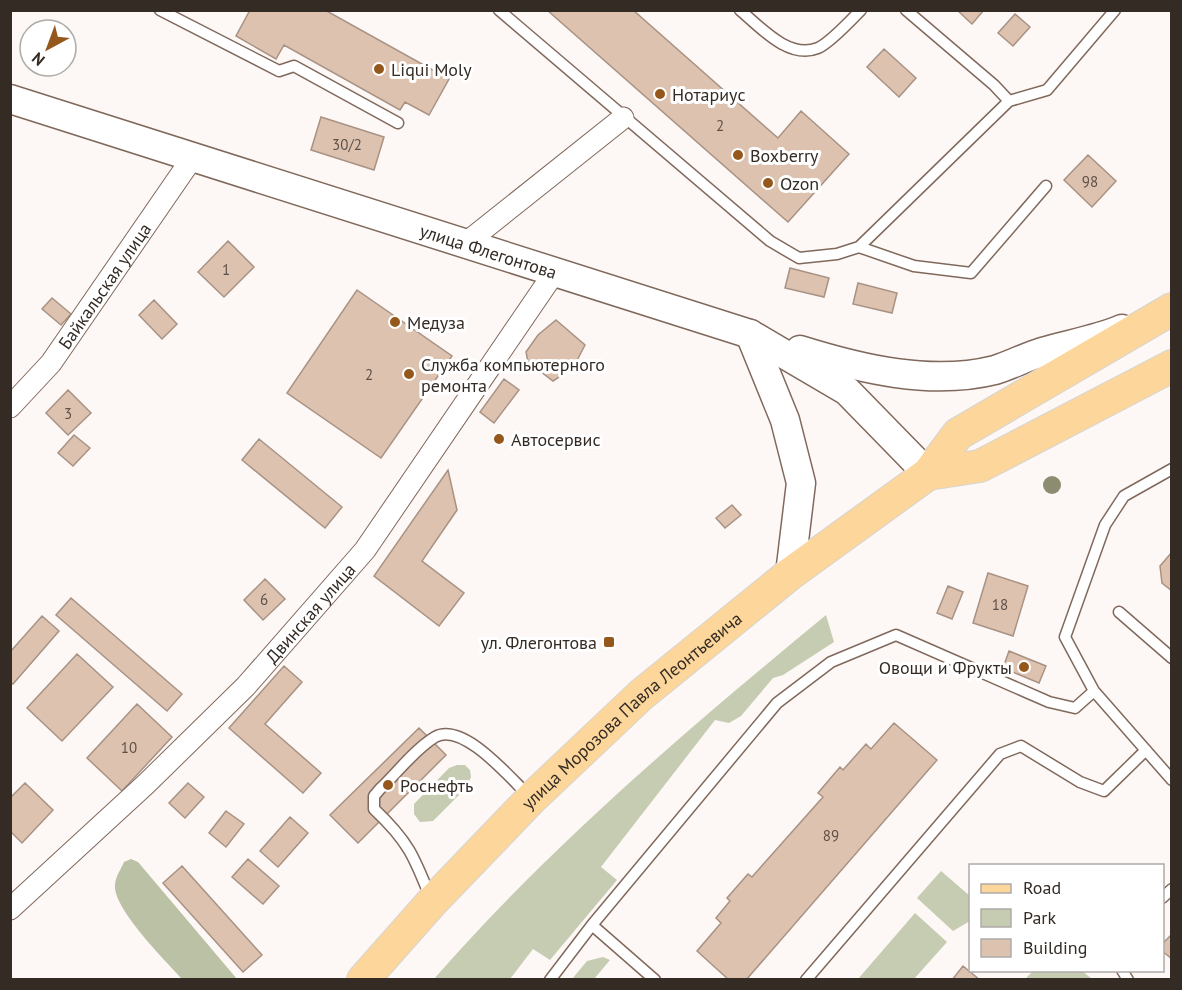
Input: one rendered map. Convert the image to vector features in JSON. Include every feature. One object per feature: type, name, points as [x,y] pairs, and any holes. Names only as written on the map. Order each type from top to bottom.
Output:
[{"type":"main road","name":"улица Морозова Павла Леонтьевича","points":[[363,980],[432,902],[531,799],[641,695],[790,574],[928,474],[958,434],[1172,308]]},
{"type":"main road","name":"улица Морозова Павла Леонтьевича","points":[[928,474],[980,466],[1172,366]]},
{"type":"street","name":"улица Флегонтова","points":[[10,99],[750,334],[847,391],[928,474]]},
{"type":"street","points":[[466,243],[623,118]]},
{"type":"street","name":"Байкальская улица","points":[[10,407],[51,363],[193,158]]},
{"type":"street","name":"Двинская улица","points":[[10,909],[146,784],[246,686],[365,550],[554,273]]},
{"type":"street","points":[[750,334],[854,367],[946,377],[994,370],[1043,352],[1106,336],[1172,308]]},
{"type":"street","points":[[750,334],[785,420],[801,483],[790,574]]},
{"type":"lane","points":[[160,10],[279,70],[294,66],[398,123]]},
{"type":"lane","points":[[499,10],[770,241],[799,258],[837,254],[859,247],[1009,101],[1047,90],[1115,10]]},
{"type":"lane","points":[[740,10],[786,45],[801,50],[818,48],[861,10]]},
{"type":"lane","points":[[906,10],[994,85],[1009,101]]},
{"type":"lane","points":[[859,247],[914,266],[971,273],[1046,186]]},
{"type":"lane","points":[[1172,469],[1124,496],[1105,525],[1065,637],[1094,691],[1172,780]]},
{"type":"lane","points":[[1119,612],[1172,658]]},
{"type":"lane","points":[[550,980],[592,925],[777,703],[831,662],[896,635],[1049,702],[1075,708],[1094,691]]},
{"type":"lane","points":[[432,902],[406,844],[399,833],[374,809],[374,796],[380,789],[436,736],[454,734],[479,749],[531,799]]},
{"type":"lane","points":[[806,980],[1000,754],[1021,746],[1080,782],[1104,791],[1146,750]]},
{"type":"lane","points":[[592,925],[655,980]]},
{"type":"green space","points":[[826,615],[834,642],[783,675],[773,678],[741,716],[729,723],[715,720],[601,867],[617,880],[550,960],[533,949],[510,979],[434,979],[526,881],[622,789]]},
{"type":"green space","points":[[465,765],[470,770],[471,777],[467,787],[433,821],[420,822],[414,814],[414,804],[449,768]]},
{"type":"green space","points":[[131,859],[138,862],[237,979],[182,979],[153,947],[131,920],[116,894],[117,875],[124,862]]},
{"type":"green space","points":[[941,871],[969,895],[969,922],[953,931],[917,898]]},
{"type":"green space","points":[[915,913],[947,942],[914,979],[858,979]]},
{"type":"green space","points":[[603,957],[610,960],[594,979],[572,979],[587,961]]},
{"type":"green space","points":[[1032,972],[1083,972],[1092,979],[1026,978]]},
{"type":"building","name":"Liqui Moly","points":[[250,10],[325,10],[449,79],[429,115],[405,102],[400,110],[284,45],[276,59],[236,36]]},
{"type":"building","points":[[547,10],[633,10],[778,138],[801,111],[849,154],[788,222]]},
{"type":"building","points":[[957,10],[984,10],[972,24]]},
{"type":"building","points":[[1015,14],[1030,27],[1013,46],[998,33]]},
{"type":"building","points":[[884,49],[916,78],[899,97],[867,67]]},
{"type":"building","points":[[321,117],[384,137],[374,170],[311,150]]},
{"type":"building","points":[[1088,155],[1116,181],[1092,207],[1064,180]]},
{"type":"building","points":[[228,241],[254,267],[224,297],[198,272]]},
{"type":"building","points":[[790,268],[829,278],[824,297],[785,288]]},
{"type":"building","points":[[858,283],[897,293],[892,313],[853,304]]},
{"type":"building","points":[[357,290],[452,356],[381,458],[287,393]]},
{"type":"building","points":[[52,298],[71,314],[61,325],[42,309]]},
{"type":"building","points":[[154,300],[177,324],[162,339],[139,315]]},
{"type":"building","points":[[556,320],[585,345],[573,368],[553,381],[528,362],[526,352],[538,335]]},
{"type":"building","points":[[504,379],[519,390],[494,423],[480,412]]},
{"type":"building","points":[[68,390],[91,413],[68,435],[46,413]]},
{"type":"building","points":[[74,435],[90,448],[73,466],[58,453]]},
{"type":"building","points":[[259,439],[342,507],[325,528],[242,460]]},
{"type":"building","points":[[448,470],[457,510],[422,561],[464,593],[439,626],[374,576]]},
{"type":"building","points":[[732,505],[741,515],[725,528],[716,518]]},
{"type":"building","points":[[1172,552],[1172,591],[1162,583],[1160,566]]},
{"type":"building","points":[[988,573],[1028,586],[1013,636],[973,623]]},
{"type":"building","points":[[265,579],[285,599],[263,620],[244,600]]},
{"type":"building","points":[[948,586],[963,592],[952,619],[937,613]]},
{"type":"building","points":[[71,598],[182,694],[167,711],[56,615]]},
{"type":"building","points":[[42,616],[59,631],[13,684],[10,682],[10,652]]},
{"type":"building","name":"Овощи и Фрукты","points":[[1009,651],[1046,666],[1039,683],[1003,668]]},
{"type":"building","points":[[77,654],[113,687],[62,741],[27,708]]},
{"type":"building","points":[[284,666],[302,682],[265,724],[321,773],[303,793],[229,728]]},
{"type":"building","points":[[137,704],[172,737],[122,791],[87,758]]},
{"type":"building","points":[[894,723],[937,760],[746,980],[729,980],[697,951],[721,923],[716,918],[730,901],[727,898],[748,874],[752,877],[823,797],[818,793],[840,767],[843,770],[866,744],[871,749]]},
{"type":"building","name":"Роснефть","points":[[419,728],[446,755],[358,843],[330,815]]},
{"type":"building","points":[[25,783],[53,810],[22,843],[10,831],[10,798]]},
{"type":"building","points":[[188,783],[204,797],[185,818],[169,803]]},
{"type":"building","points":[[226,811],[244,824],[226,847],[209,833]]},
{"type":"building","points":[[290,817],[308,833],[278,867],[260,851]]},
{"type":"building","points":[[248,859],[279,886],[263,904],[232,877]]},
{"type":"building","points":[[182,866],[262,955],[243,972],[163,883]]},
{"type":"building","points":[[1172,934],[1172,959],[1164,953],[1164,942]]},
{"type":"building","points":[[963,966],[980,980],[952,980]]},
{"type":"place","name":"Liqui Moly","points":[[379,69]]},
{"type":"place","name":"Нотариус","points":[[660,94]]},
{"type":"place","name":"Boxberry","points":[[738,155]]},
{"type":"place","name":"Ozon","points":[[768,183]]},
{"type":"place","name":"Медуза","points":[[395,322]]},
{"type":"place","name":"Служба компьютерного ремонта","points":[[409,374]]},
{"type":"place","name":"Автосервис","points":[[499,439]]},
{"type":"place","name":"ул. Флегонтова","points":[[609,642]]},
{"type":"place","name":"Овощи и Фрукты","points":[[1024,667]]},
{"type":"place","name":"Роснефть","points":[[388,785]]}]
